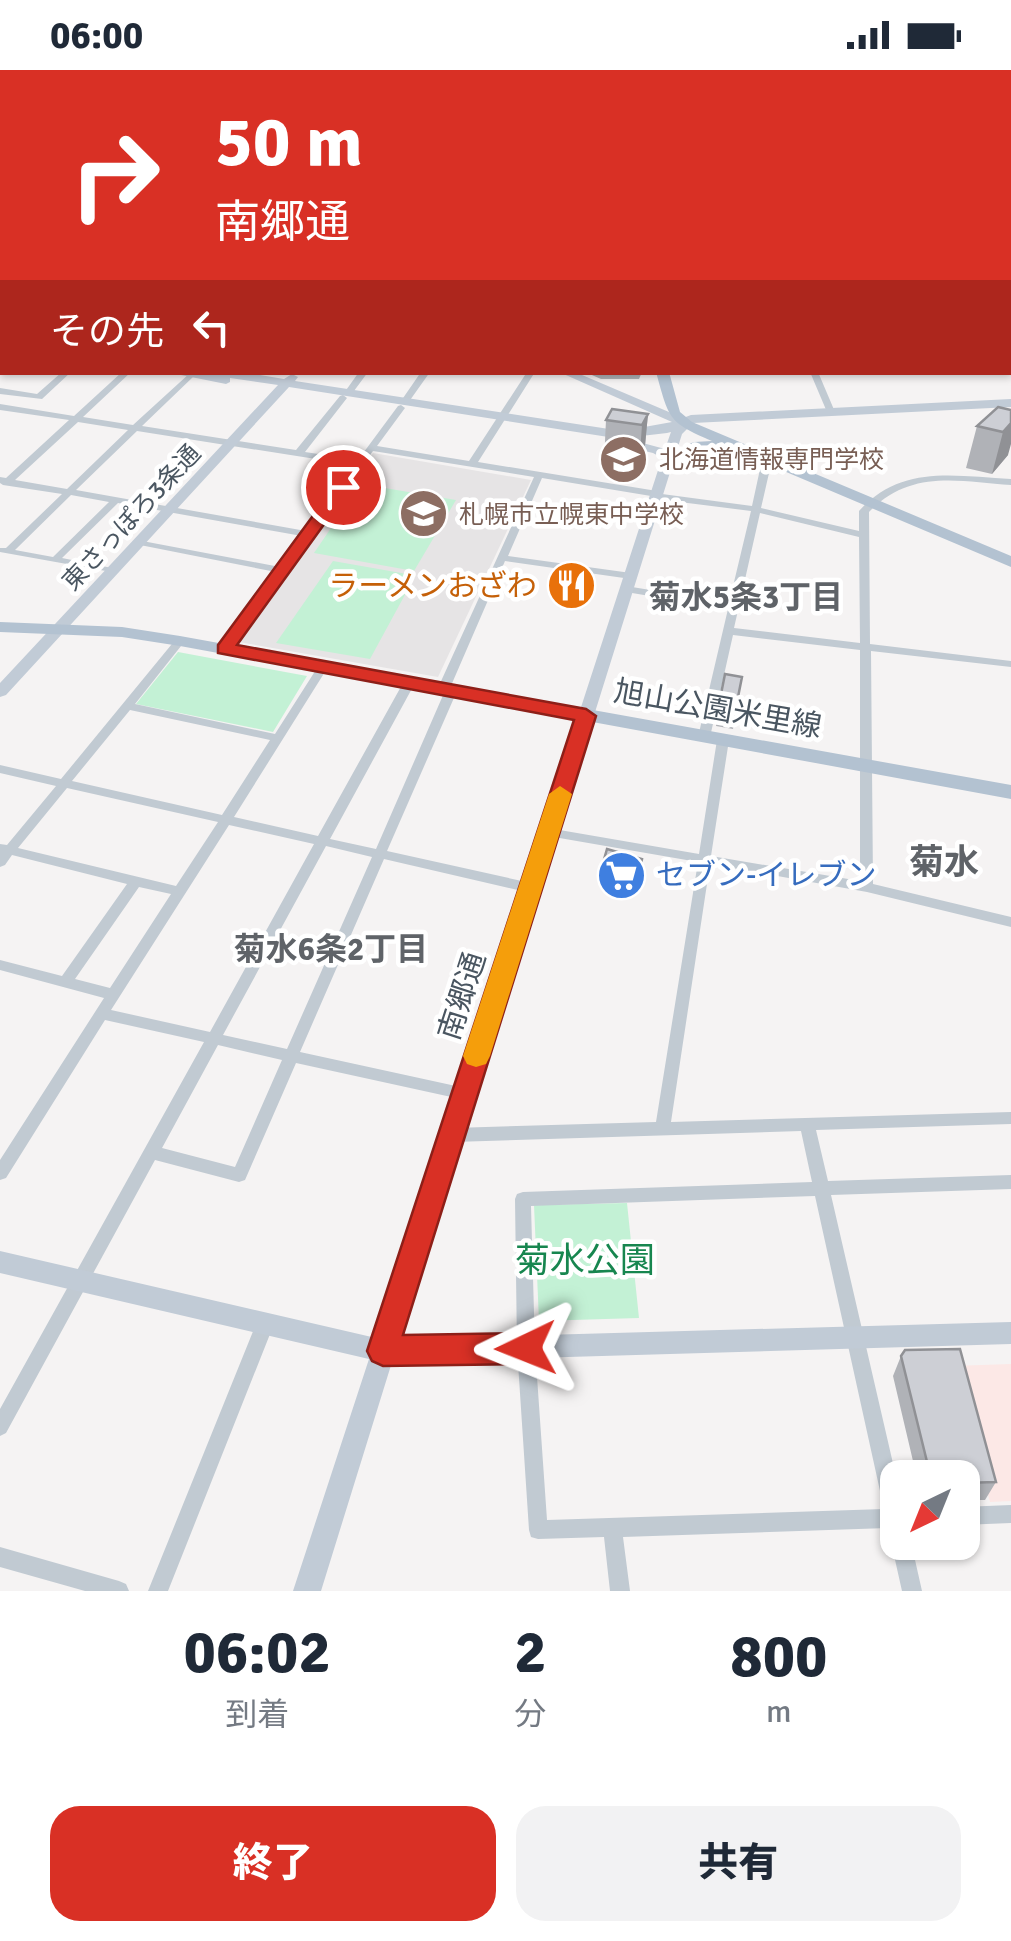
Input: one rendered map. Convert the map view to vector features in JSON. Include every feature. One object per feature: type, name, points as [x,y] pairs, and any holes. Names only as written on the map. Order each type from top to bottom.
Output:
[{"type":"main road","points":[[662,375],[668,410],[684,425],[1011,553]]},
{"type":"main road","points":[[675,375],[684,425]]},
{"type":"main road","points":[[684,425],[873,500],[1011,562]]},
{"type":"main road","points":[[670,457],[699,445],[733,446]]},
{"type":"main road","name":"旭山公園米里線","points":[[0,628],[122,632],[180,641],[1011,792]]},
{"type":"street","points":[[0,390],[39,397],[64,375]]},
{"type":"street","points":[[2,483],[125,375]]},
{"type":"street","points":[[4,550],[190,375],[287,381]]},
{"type":"street","points":[[240,375],[287,381],[345,396],[644,442],[684,425],[831,412],[994,407],[1011,403]]},
{"type":"street","points":[[298,454],[362,375]]},
{"type":"street","points":[[225,649],[424,375]]},
{"type":"street","points":[[472,464],[529,375]]},
{"type":"street","points":[[572,375],[668,410]]},
{"type":"street","points":[[815,375],[831,412]]},
{"type":"street","name":"東さっぽろ3条通","points":[[0,692],[287,381]]},
{"type":"street","points":[[0,418],[6,408],[360,463]]},
{"type":"street","points":[[622,438],[646,428],[668,410]]},
{"type":"street","name":"南郷通","points":[[306,1591],[656,495],[684,425]]},
{"type":"street","points":[[622,438],[670,457]]},
{"type":"street","points":[[372,448],[754,509],[864,535]]},
{"type":"street","points":[[663,1127],[704,858],[713,738],[728,631],[768,460]]},
{"type":"street","points":[[152,1152],[239,1175],[380,854],[539,475]]},
{"type":"street","points":[[867,887],[864,511],[894,484],[918,479],[1011,482]]},
{"type":"street","points":[[2,483],[308,534]]},
{"type":"street","points":[[55,560],[116,500]]},
{"type":"street","points":[[140,542],[282,570]]},
{"type":"street","points":[[4,550],[112,571]]},
{"type":"street","points":[[502,558],[734,607]]},
{"type":"street","points":[[728,631],[1011,664]]},
{"type":"street","points":[[0,862],[5,849],[180,641]]},
{"type":"street","points":[[0,1173],[323,668]]},
{"type":"street","points":[[0,1427],[409,683]]},
{"type":"street","points":[[126,706],[278,738]]},
{"type":"street","points":[[0,769],[530,888]]},
{"type":"street","points":[[548,832],[867,887],[1011,922]]},
{"type":"street","points":[[5,849],[180,892]]},
{"type":"street","points":[[65,982],[136,880]]},
{"type":"street","points":[[0,965],[114,995]]},
{"type":"street","points":[[102,1014],[464,1094]]},
{"type":"street","points":[[453,1135],[1011,1118]]},
{"type":"street","points":[[806,1124],[884,1460]]},
{"type":"street","points":[[880,1522],[538,1530],[526,1348],[523,1198],[1011,1182]]},
{"type":"street","points":[[0,1262],[383,1351],[1011,1333]]},
{"type":"street","points":[[158,1591],[265,1324]]},
{"type":"street","points":[[980,1515],[1011,1514]]},
{"type":"street","points":[[613,1530],[620,1591]]},
{"type":"street","points":[[0,1558],[119,1591]]},
{"type":"street","points":[[905,1560],[912,1591]]},
{"type":"shaded area","points":[[373,453],[531,480],[438,677],[239,642]]},
{"type":"shaded area","points":[[1011,1364],[1011,1501],[990,1502],[952,1366]]},
{"type":"green space","points":[[361,484],[456,500],[414,571],[314,553]]},
{"type":"green space","points":[[333,561],[407,574],[413,580],[370,659],[276,643]]},
{"type":"green space","points":[[178,652],[307,676],[273,732],[136,704]]},
{"type":"green space","name":"菊水公園","points":[[627,1203],[639,1318],[539,1321],[534,1205]]},
{"type":"building","points":[[998,407],[1011,410],[1011,423],[1003,432],[977,426]]},
{"type":"building","points":[[612,409],[648,414],[642,425],[606,420]]},
{"type":"building","points":[[725,674],[742,677],[738,697],[721,694]]},
{"type":"building","points":[[607,849],[642,859],[638,876],[601,870]]},
{"type":"building","points":[[960,1349],[996,1482],[980,1482],[980,1460],[927,1460],[901,1356],[905,1350]]},
{"type":"slow traffic","points":[[476,1056],[560,794]]},
{"type":"place","name":"北海道情報専門学校","points":[[624,459]]},
{"type":"place","name":"札幌市立幌東中学校","points":[[424,514]]},
{"type":"place","name":"ラーメンおざわ","points":[[572,586]]},
{"type":"place","name":"セブン-イレブン","points":[[621,875]]},
{"type":"district","name":"菊水5条3丁目","points":[[746,597]]},
{"type":"district","name":"菊水","points":[[944,862]]},
{"type":"district","name":"菊水6条2丁目","points":[[331,949]]},
{"type":"route","points":[[343,487],[225,649],[586,716],[383,1351],[526,1348]]}]
